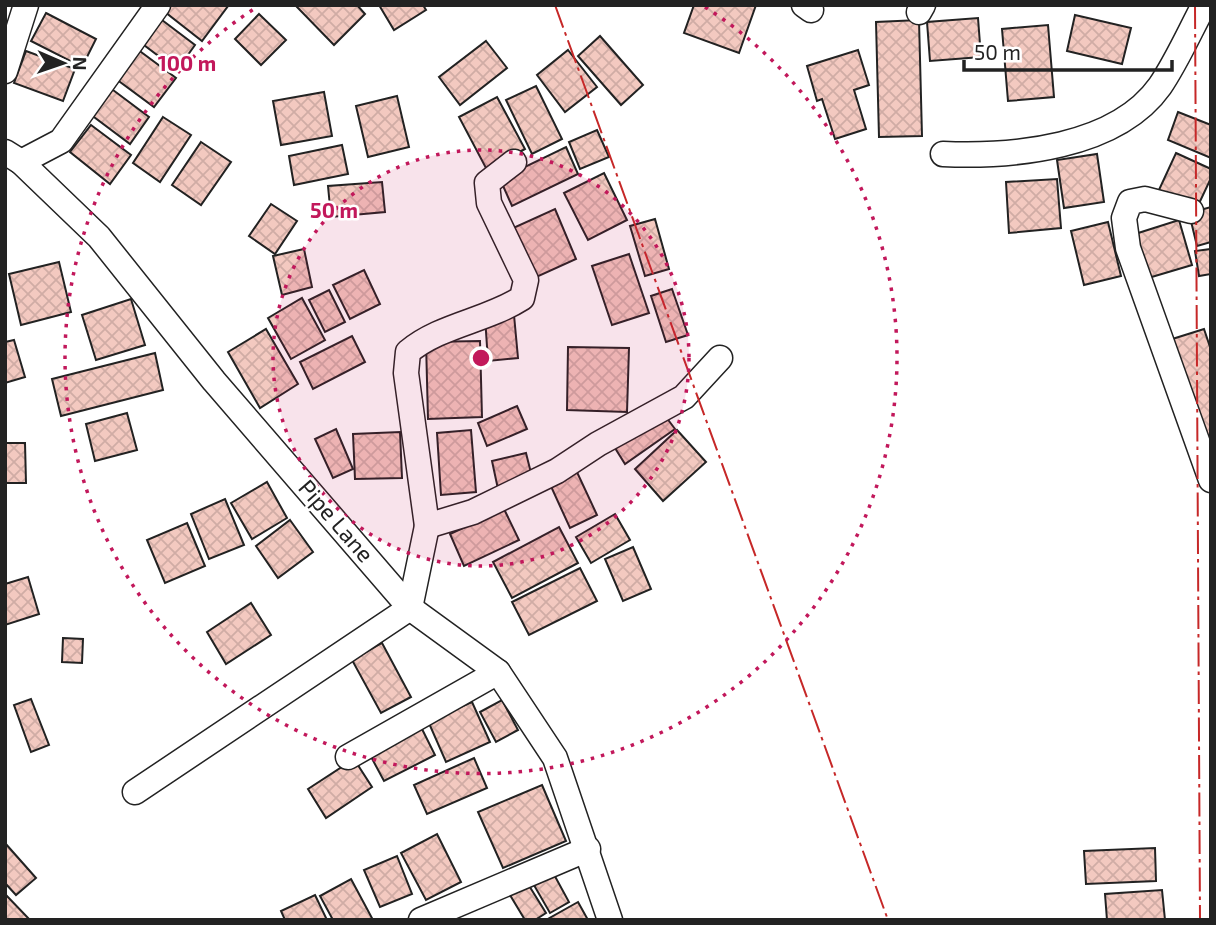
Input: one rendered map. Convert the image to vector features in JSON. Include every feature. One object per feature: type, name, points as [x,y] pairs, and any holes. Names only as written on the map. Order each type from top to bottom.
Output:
[{"type":"street","points":[[5,71],[26,5]]},
{"type":"street","points":[[13,157],[61,141],[158,5]]},
{"type":"street","points":[[943,154],[981,156],[1090,138],[1128,117],[1160,87],[1204,5]]},
{"type":"street","name":"Pipe Lane","points":[[13,157],[99,237],[214,381],[410,608],[498,672],[555,758],[610,920]]},
{"type":"street","points":[[135,792],[410,608],[427,526],[406,373],[408,352],[422,340],[506,309],[522,298],[526,280],[489,203],[487,183],[514,162]]},
{"type":"street","points":[[1191,211],[1144,199],[1130,202],[1124,218],[1128,248],[1211,480]]},
{"type":"street","points":[[427,526],[473,512],[557,471],[598,444],[684,397],[720,358]]},
{"type":"street","points":[[348,757],[498,672]]},
{"type":"street","points":[[421,920],[588,849]]},
{"type":"building","points":[[170,5],[228,6],[202,41],[165,12]]},
{"type":"building","points":[[357,5],[365,14],[334,45],[296,6]]},
{"type":"building","points":[[379,5],[423,5],[426,10],[394,30]]},
{"type":"building","points":[[694,5],[756,5],[739,53],[684,33]]},
{"type":"building","points":[[46,13],[96,39],[82,67],[31,41]]},
{"type":"building","points":[[259,14],[286,40],[261,65],[235,39]]},
{"type":"building","points":[[1075,15],[1131,28],[1122,64],[1067,51]]},
{"type":"building","points":[[158,17],[195,45],[177,70],[140,42]]},
{"type":"building","points":[[978,18],[981,57],[930,61],[927,22]]},
{"type":"building","points":[[919,20],[922,136],[879,137],[876,22]]},
{"type":"building","points":[[1048,25],[1054,97],[1008,101],[1002,29]]},
{"type":"building","points":[[600,36],[643,85],[621,105],[578,56]]},
{"type":"building","points":[[486,41],[507,68],[460,105],[439,77]]},
{"type":"building","points":[[133,46],[176,78],[154,107],[112,76]]},
{"type":"building","points":[[568,50],[597,87],[565,112],[537,75]]},
{"type":"building","points":[[858,50],[869,85],[854,90],[866,129],[835,139],[822,99],[817,101],[807,66]]},
{"type":"building","points":[[26,51],[75,69],[63,101],[14,83]]},
{"type":"building","points":[[536,86],[562,139],[532,154],[506,100]]},
{"type":"building","points":[[109,87],[149,117],[130,144],[90,114]]},
{"type":"building","points":[[324,92],[332,136],[281,145],[273,101]]},
{"type":"building","points":[[397,96],[409,147],[368,157],[356,106]]},
{"type":"building","points":[[497,97],[525,149],[487,170],[459,117]]},
{"type":"building","points":[[1178,112],[1211,125],[1211,158],[1168,140]]},
{"type":"building","points":[[163,117],[191,135],[160,182],[133,163]]},
{"type":"building","points":[[91,125],[131,155],[110,184],[70,152]]},
{"type":"building","points":[[597,130],[609,157],[580,169],[569,142]]},
{"type":"building","points":[[201,142],[231,162],[201,205],[172,185]]},
{"type":"building","points":[[342,145],[348,174],[294,185],[289,156]]},
{"type":"building","points":[[566,147],[578,174],[512,206],[500,179]]},
{"type":"building","points":[[1176,153],[1211,169],[1211,178],[1196,210],[1158,192]]},
{"type":"building","points":[[1097,154],[1104,202],[1064,208],[1057,160]]},
{"type":"building","points":[[604,173],[627,220],[588,240],[564,193]]},
{"type":"building","points":[[1057,179],[1061,228],[1009,233],[1006,182]]},
{"type":"building","points":[[382,182],[385,212],[331,217],[328,186]]},
{"type":"building","points":[[271,204],[297,221],[275,254],[249,236]]},
{"type":"building","points":[[1211,207],[1211,242],[1197,246],[1189,213]]},
{"type":"building","points":[[555,209],[576,259],[532,279],[511,229]]},
{"type":"building","points":[[655,219],[669,269],[645,276],[630,226]]},
{"type":"building","points":[[1179,220],[1192,265],[1145,279],[1132,235]]},
{"type":"building","points":[[1108,222],[1121,276],[1084,285],[1071,231]]},
{"type":"building","points":[[304,249],[312,287],[282,295],[273,256]]},
{"type":"building","points":[[1211,249],[1211,274],[1199,276],[1195,251]]},
{"type":"building","points":[[629,254],[649,313],[612,325],[592,266]]},
{"type":"building","points":[[59,262],[71,312],[21,325],[9,274]]},
{"type":"building","points":[[364,270],[380,304],[350,319],[333,285]]},
{"type":"building","points":[[672,289],[688,335],[666,342],[651,296]]},
{"type":"building","points":[[329,290],[345,322],[325,332],[309,300]]},
{"type":"building","points":[[302,298],[325,340],[291,359],[268,318]]},
{"type":"building","points":[[131,299],[145,345],[96,360],[82,315]]},
{"type":"building","points":[[514,315],[518,358],[488,361],[485,317]]},
{"type":"building","points":[[266,329],[298,384],[260,408],[228,352]]},
{"type":"building","points":[[1204,329],[1211,350],[1211,468],[1166,341]]},
{"type":"building","points":[[352,336],[365,362],[313,389],[300,362]]},
{"type":"building","points":[[14,340],[25,377],[5,383],[5,342]]},
{"type":"building","points":[[480,341],[482,417],[428,419],[426,342]]},
{"type":"building","points":[[568,347],[629,348],[627,412],[567,410]]},
{"type":"building","points":[[155,353],[163,390],[61,416],[52,379]]},
{"type":"building","points":[[517,406],[527,429],[487,446],[478,423]]},
{"type":"building","points":[[127,413],[137,450],[95,461],[86,424]]},
{"type":"building","points":[[663,413],[675,429],[625,464],[615,448]]},
{"type":"building","points":[[336,429],[353,469],[333,478],[315,439]]},
{"type":"building","points":[[471,430],[476,492],[441,495],[437,433]]},
{"type":"building","points":[[677,430],[706,462],[663,501],[635,469]]},
{"type":"building","points":[[400,432],[402,478],[355,479],[353,434]]},
{"type":"building","points":[[5,443],[25,443],[26,483],[5,483]]},
{"type":"building","points":[[526,453],[533,481],[498,489],[492,461]]},
{"type":"building","points":[[576,470],[597,515],[570,528],[549,482]]},
{"type":"building","points":[[267,482],[287,518],[252,539],[231,503]]},
{"type":"building","points":[[225,499],[244,545],[209,559],[191,514]]},
{"type":"building","points":[[504,509],[519,540],[464,566],[450,534]]},
{"type":"building","points":[[615,514],[630,540],[591,563],[576,537]]},
{"type":"building","points":[[290,520],[313,552],[278,578],[256,546]]},
{"type":"building","points":[[187,523],[205,566],[165,583],[147,540]]},
{"type":"building","points":[[559,527],[578,563],[512,598],[493,562]]},
{"type":"building","points":[[633,547],[651,589],[623,601],[605,559]]},
{"type":"building","points":[[580,568],[597,601],[529,635],[512,602]]},
{"type":"building","points":[[28,577],[39,614],[5,625],[5,584]]},
{"type":"building","points":[[251,603],[271,635],[226,664],[207,632]]},
{"type":"building","points":[[63,638],[83,639],[82,663],[62,662]]},
{"type":"building","points":[[382,643],[411,697],[381,713],[352,660]]},
{"type":"building","points":[[31,699],[49,745],[31,752],[14,705]]},
{"type":"building","points":[[502,700],[518,730],[496,742],[480,712]]},
{"type":"building","points":[[472,702],[490,742],[446,762],[428,721]]},
{"type":"building","points":[[421,727],[435,755],[384,781],[369,753]]},
{"type":"building","points":[[474,758],[487,788],[427,814],[414,785]]},
{"type":"building","points":[[354,759],[372,787],[326,818],[308,789]]},
{"type":"building","points":[[542,785],[566,841],[503,868],[478,812]]},
{"type":"building","points":[[437,834],[461,882],[426,900],[401,853]]},
{"type":"building","points":[[5,843],[36,878],[16,895],[5,883]]},
{"type":"building","points":[[1155,848],[1156,881],[1086,884],[1084,851]]},
{"type":"building","points":[[397,856],[412,894],[380,907],[364,870]]},
{"type":"building","points":[[551,869],[569,902],[550,913],[531,880]]},
{"type":"building","points":[[351,879],[373,920],[333,920],[320,896]]},
{"type":"building","points":[[528,884],[546,913],[535,920],[525,920],[510,895]]},
{"type":"building","points":[[1162,890],[1165,920],[1107,920],[1105,894]]},
{"type":"building","points":[[5,894],[30,920],[5,920]]},
{"type":"building","points":[[315,895],[327,920],[285,920],[281,911]]},
{"type":"building","points":[[578,902],[588,920],[546,920]]},
{"type":"power","points":[[555,5],[888,920]]},
{"type":"power","points":[[1195,5],[1200,920]]}]
